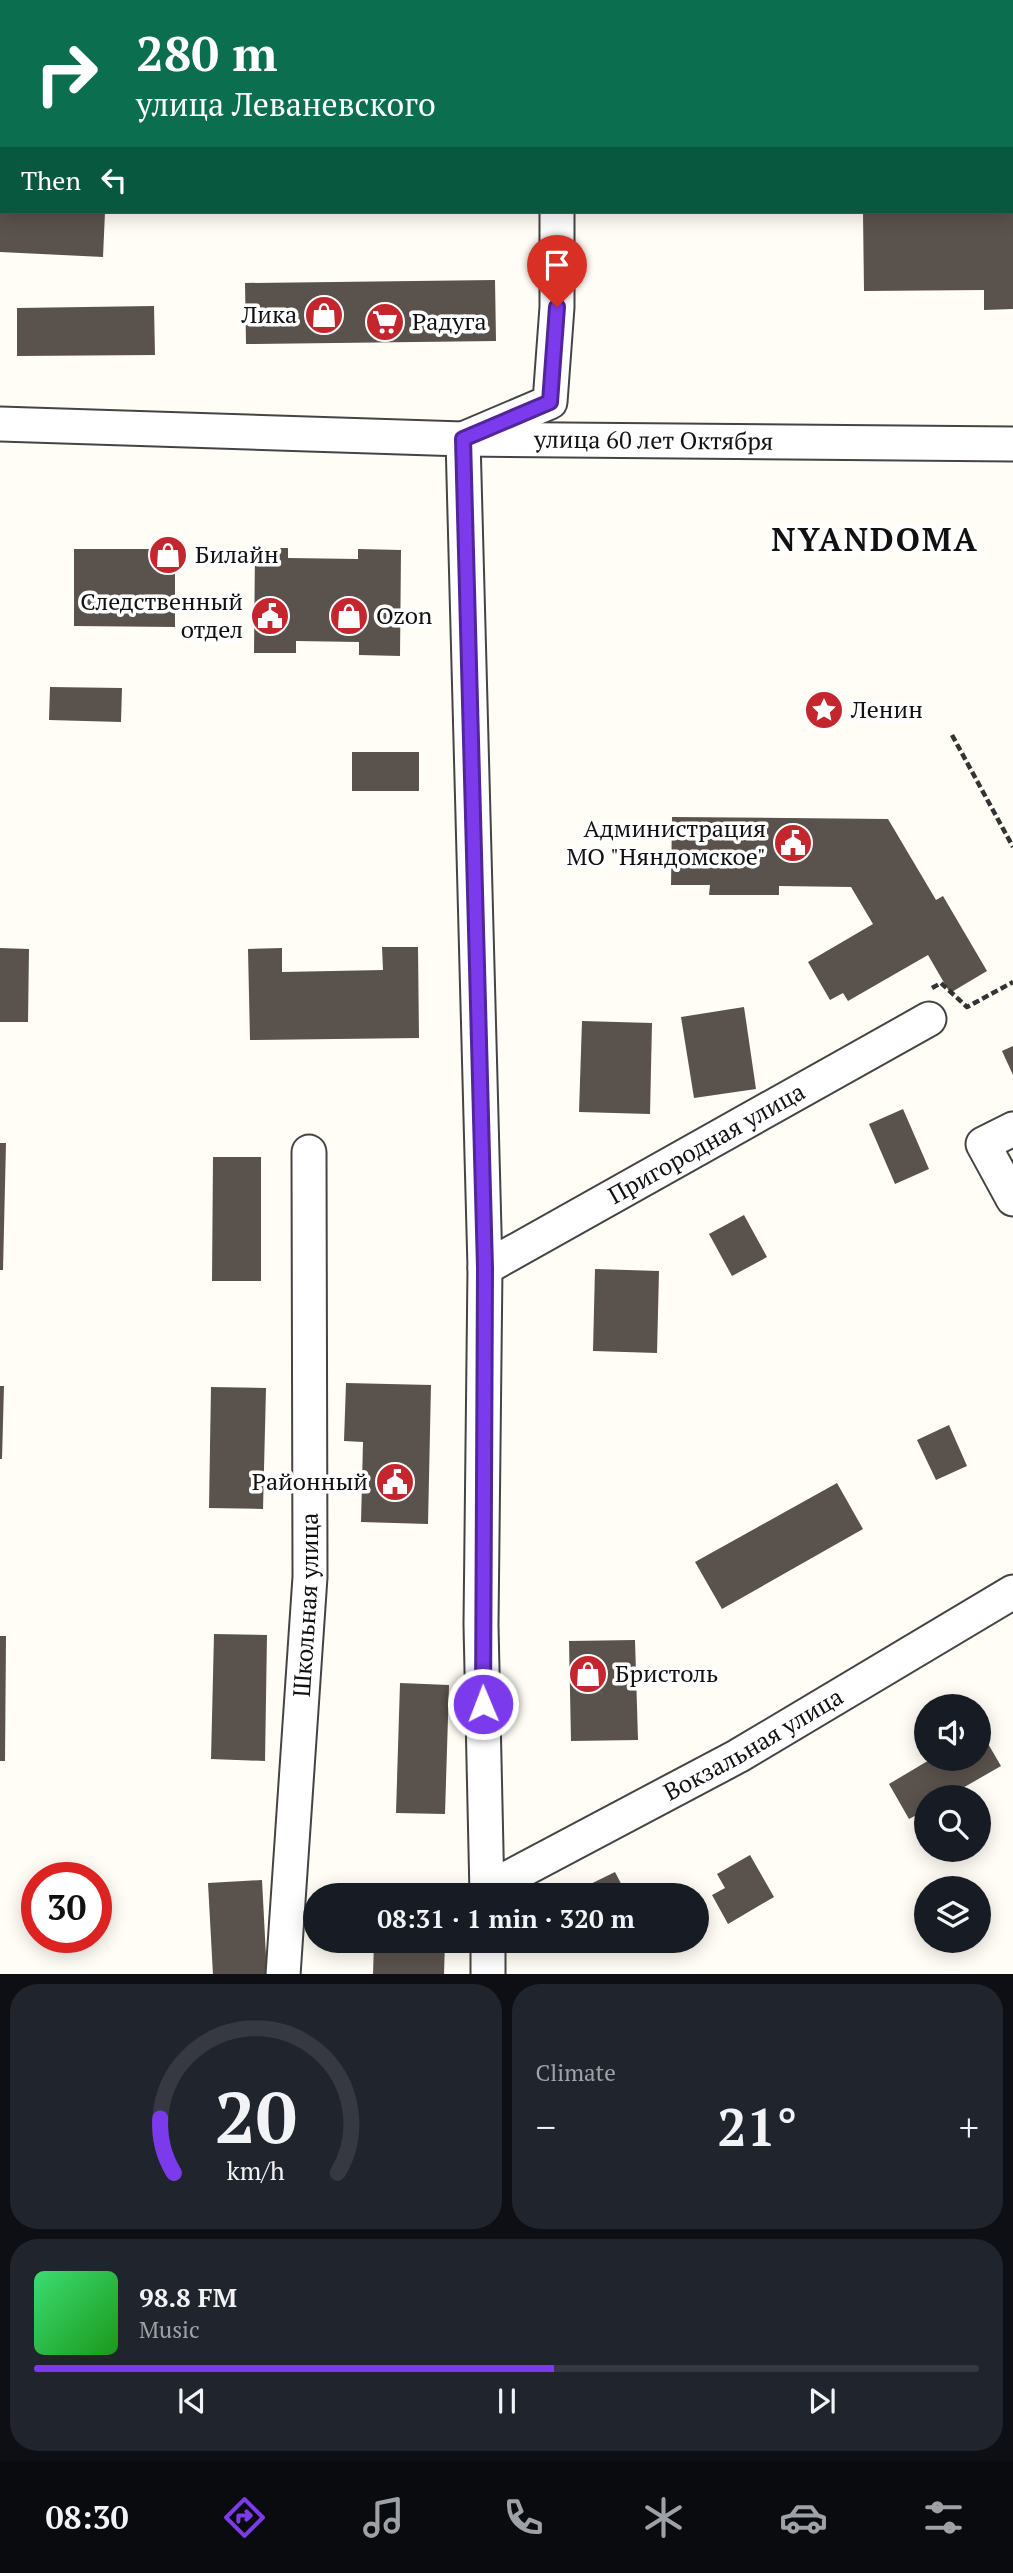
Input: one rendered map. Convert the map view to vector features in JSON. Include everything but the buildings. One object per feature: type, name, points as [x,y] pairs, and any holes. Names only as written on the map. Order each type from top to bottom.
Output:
[{"type":"street","points":[[487,1883],[481,1625],[485,1268],[463,439],[550,402],[557,307],[557,214]]},
{"type":"street","name":"улица 60 лет Октября","points":[[0,424],[463,439],[1013,444]]},
{"type":"street","name":"Пригородная улица","points":[[485,1268],[929,1019]]},
{"type":"street","points":[[1013,1129],[983,1144],[1013,1199]]},
{"type":"street","name":"Школьная улица","points":[[283,1974],[310,1577],[309,1152]]},
{"type":"street","name":"Вокзальная улица","points":[[504,1883],[738,1756],[1013,1592]]},
{"type":"street","points":[[488,1953],[488,1974]]},
{"type":"path","points":[[952,735],[1013,847]]},
{"type":"place","name":"Лика","points":[[324,315]]},
{"type":"place","name":"Радуга","points":[[385,322]]},
{"type":"place","name":"Билайн","points":[[168,555]]},
{"type":"place","name":"Следственный отдел","points":[[270,616]]},
{"type":"place","name":"Ozon","points":[[349,616]]},
{"type":"place","name":"Ленин","points":[[824,710]]},
{"type":"place","name":"Администрация МО \"Няндомское\"","points":[[793,843]]},
{"type":"place","name":"Районный","points":[[395,1482]]},
{"type":"place","name":"Бристоль","points":[[588,1674]]},
{"type":"district","name":"NYANDOMA","points":[[875,540]]},
{"type":"route","points":[[483,1704],[481,1625],[485,1268],[463,439],[550,402],[557,307]]}]
